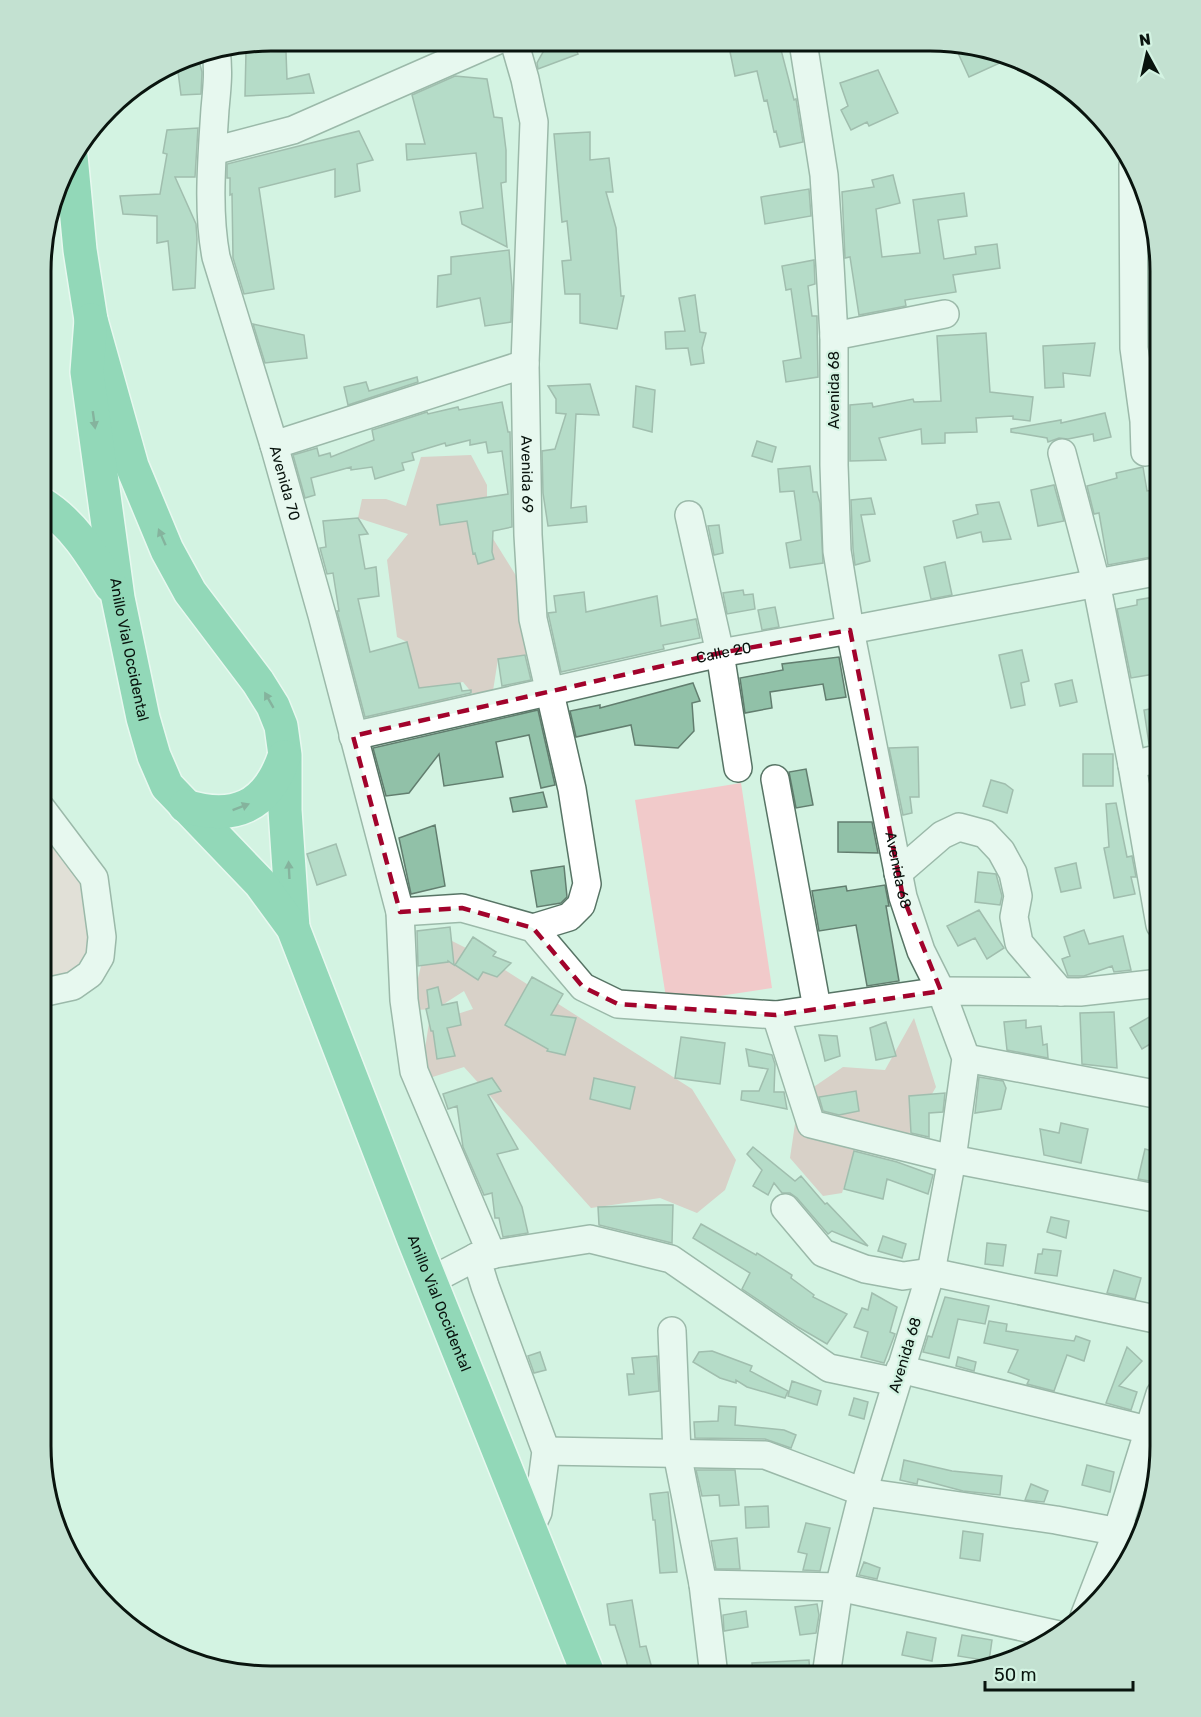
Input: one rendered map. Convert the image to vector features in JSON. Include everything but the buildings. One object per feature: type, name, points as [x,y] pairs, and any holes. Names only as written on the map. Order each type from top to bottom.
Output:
[{"type":"highway","name":"Anillo Vial Occidental","points":[[73,176],[80,250],[91,320],[129,457],[167,550],[190,592],[258,682],[273,706],[281,726],[285,755],[285,810],[293,928]]},
{"type":"highway","name":"Anillo Vial Occidental","points":[[91,320],[87,372],[118,598],[143,718],[154,756],[167,786],[260,883],[293,928],[430,1281],[585,1666]]},
{"type":"highway","points":[[51,512],[85,542],[118,598]]},
{"type":"highway","points":[[184,806],[205,812],[227,812],[248,806],[265,793],[278,776],[285,755]]},
{"type":"street","points":[[213,151],[293,130],[473,51]]},
{"type":"street","name":"Avenida 69","points":[[517,51],[534,122],[525,364],[528,535],[533,620],[572,789],[587,884],[581,905],[569,917],[533,928]]},
{"type":"street","name":"Avenida 68","points":[[804,51],[824,175],[834,336],[837,551],[850,630],[903,897],[921,951],[941,991],[966,1058],[952,1159],[931,1272],[863,1492],[839,1587],[827,1666]]},
{"type":"street","name":"Avenida 70","points":[[217,57],[219,72],[213,151],[212,233],[216,256],[274,445],[322,615],[400,912],[404,1000],[414,1071],[484,1256],[485,1286],[546,1451]]},
{"type":"street","points":[[1133,187],[1134,348],[1144,422],[1145,452]]},
{"type":"street","points":[[834,336],[945,315]]},
{"type":"street","points":[[274,445],[525,364]]},
{"type":"street","points":[[1062,453],[1096,582],[1150,868]]},
{"type":"street","points":[[689,515],[720,653],[738,768]]},
{"type":"street","name":"Calle 20","points":[[353,736],[720,653],[1150,573]]},
{"type":"street","points":[[1132,765],[1150,760]]},
{"type":"street","points":[[775,779],[817,1008]]},
{"type":"street","points":[[51,821],[93,878],[102,937],[100,957],[90,974],[73,986],[51,991]]},
{"type":"street","points":[[898,873],[942,835],[959,826],[985,834],[1001,851],[1013,873],[1018,896],[1014,917],[1019,943],[1061,992]]},
{"type":"street","points":[[400,912],[462,908],[533,928],[583,987],[618,1004],[776,1015],[941,991],[1080,992],[1150,985]]},
{"type":"street","points":[[776,1015],[811,1124],[952,1159],[1150,1197]]},
{"type":"street","points":[[966,1058],[1150,1093]]},
{"type":"street","points":[[785,1208],[823,1253],[874,1271],[903,1276],[931,1272],[1150,1318]]},
{"type":"street","points":[[430,1281],[484,1256],[590,1239],[671,1258],[829,1368],[898,1376],[1150,1431]]},
{"type":"street","points":[[672,1331],[677,1453],[703,1584],[713,1666]]},
{"type":"street","points":[[530,1529],[538,1512],[546,1451],[765,1455],[863,1492],[1056,1520],[1129,1534]]},
{"type":"street","points":[[1103,1583],[1129,1534],[1150,1452]]},
{"type":"street","points":[[703,1584],[839,1587],[1047,1632]]},
{"type":"highlighted area","points":[[850,630],[903,897],[941,991],[776,1015],[618,1004],[583,987],[533,928],[462,908],[400,912],[353,736],[720,653]]},
{"type":"shaded area","points":[[471,455],[487,485],[487,508],[477,513],[523,587],[530,654],[498,659],[492,697],[477,699],[463,682],[445,685],[449,708],[423,705],[407,642],[397,637],[387,560],[408,534],[358,518],[362,499],[386,499],[406,506],[421,457]]},
{"type":"shaded area","points":[[741,783],[772,988],[667,1004],[635,800]]},
{"type":"shaded area","points":[[51,841],[82,881],[96,925],[89,965],[51,982]]},
{"type":"shaded area","points":[[430,930],[486,958],[692,1089],[736,1160],[725,1190],[697,1213],[660,1198],[591,1208],[464,1067],[420,1081],[429,1023],[473,1009],[464,991],[436,1009],[414,1010],[415,990]]},
{"type":"shaded area","points":[[914,1018],[936,1087],[894,1160],[855,1150],[842,1193],[823,1196],[790,1158],[799,1097],[843,1067],[885,1070]]}]
